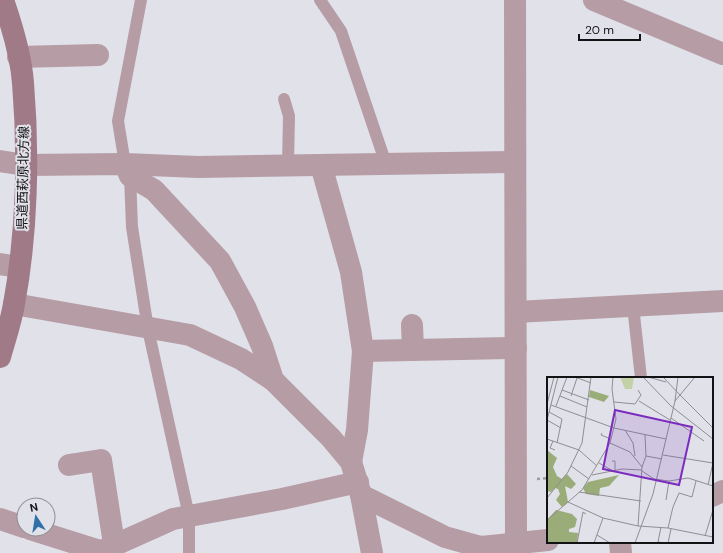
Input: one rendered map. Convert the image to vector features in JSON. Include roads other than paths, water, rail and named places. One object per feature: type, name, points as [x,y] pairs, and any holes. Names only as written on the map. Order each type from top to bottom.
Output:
[{"type":"main road","name":"県道西萩原北方線","points":[[0,357],[14,304],[9,265],[24,222],[25,165],[23,82],[13,29],[3,0]]},
{"type":"street","points":[[510,550],[516,348],[515,0]]},
{"type":"street","points":[[594,0],[723,54]]},
{"type":"street","points":[[18,57],[98,55]]},
{"type":"street","points":[[0,161],[25,165],[127,170],[198,167],[516,162]]},
{"type":"street","points":[[321,165],[351,272],[363,351],[357,430],[357,480],[372,553]]},
{"type":"street","points":[[127,170],[154,190],[220,261],[245,307],[262,346],[273,380]]},
{"type":"street","points":[[516,312],[723,301]]},
{"type":"street","points":[[14,304],[148,329],[190,335],[218,346],[241,358],[273,380],[331,438],[357,480],[445,537],[481,547],[510,550],[547,540]]},
{"type":"street","points":[[412,325],[412,350]]},
{"type":"street","points":[[363,351],[516,348]]},
{"type":"street","points":[[69,465],[101,460],[104,550]]},
{"type":"street","points":[[56,536],[104,550],[173,520],[282,499],[357,480]]},
{"type":"street","points":[[713,496],[723,491]]},
{"type":"street","points":[[0,519],[16,524]]},
{"type":"street","points":[[620,543],[621,553]]},
{"type":"lane","points":[[141,0],[118,121],[127,170],[132,227],[148,329],[189,516],[189,553]]},
{"type":"lane","points":[[320,0],[341,31],[386,164]]},
{"type":"lane","points":[[284,99],[289,116],[288,166]]},
{"type":"lane","points":[[633,306],[641,377]]}]
